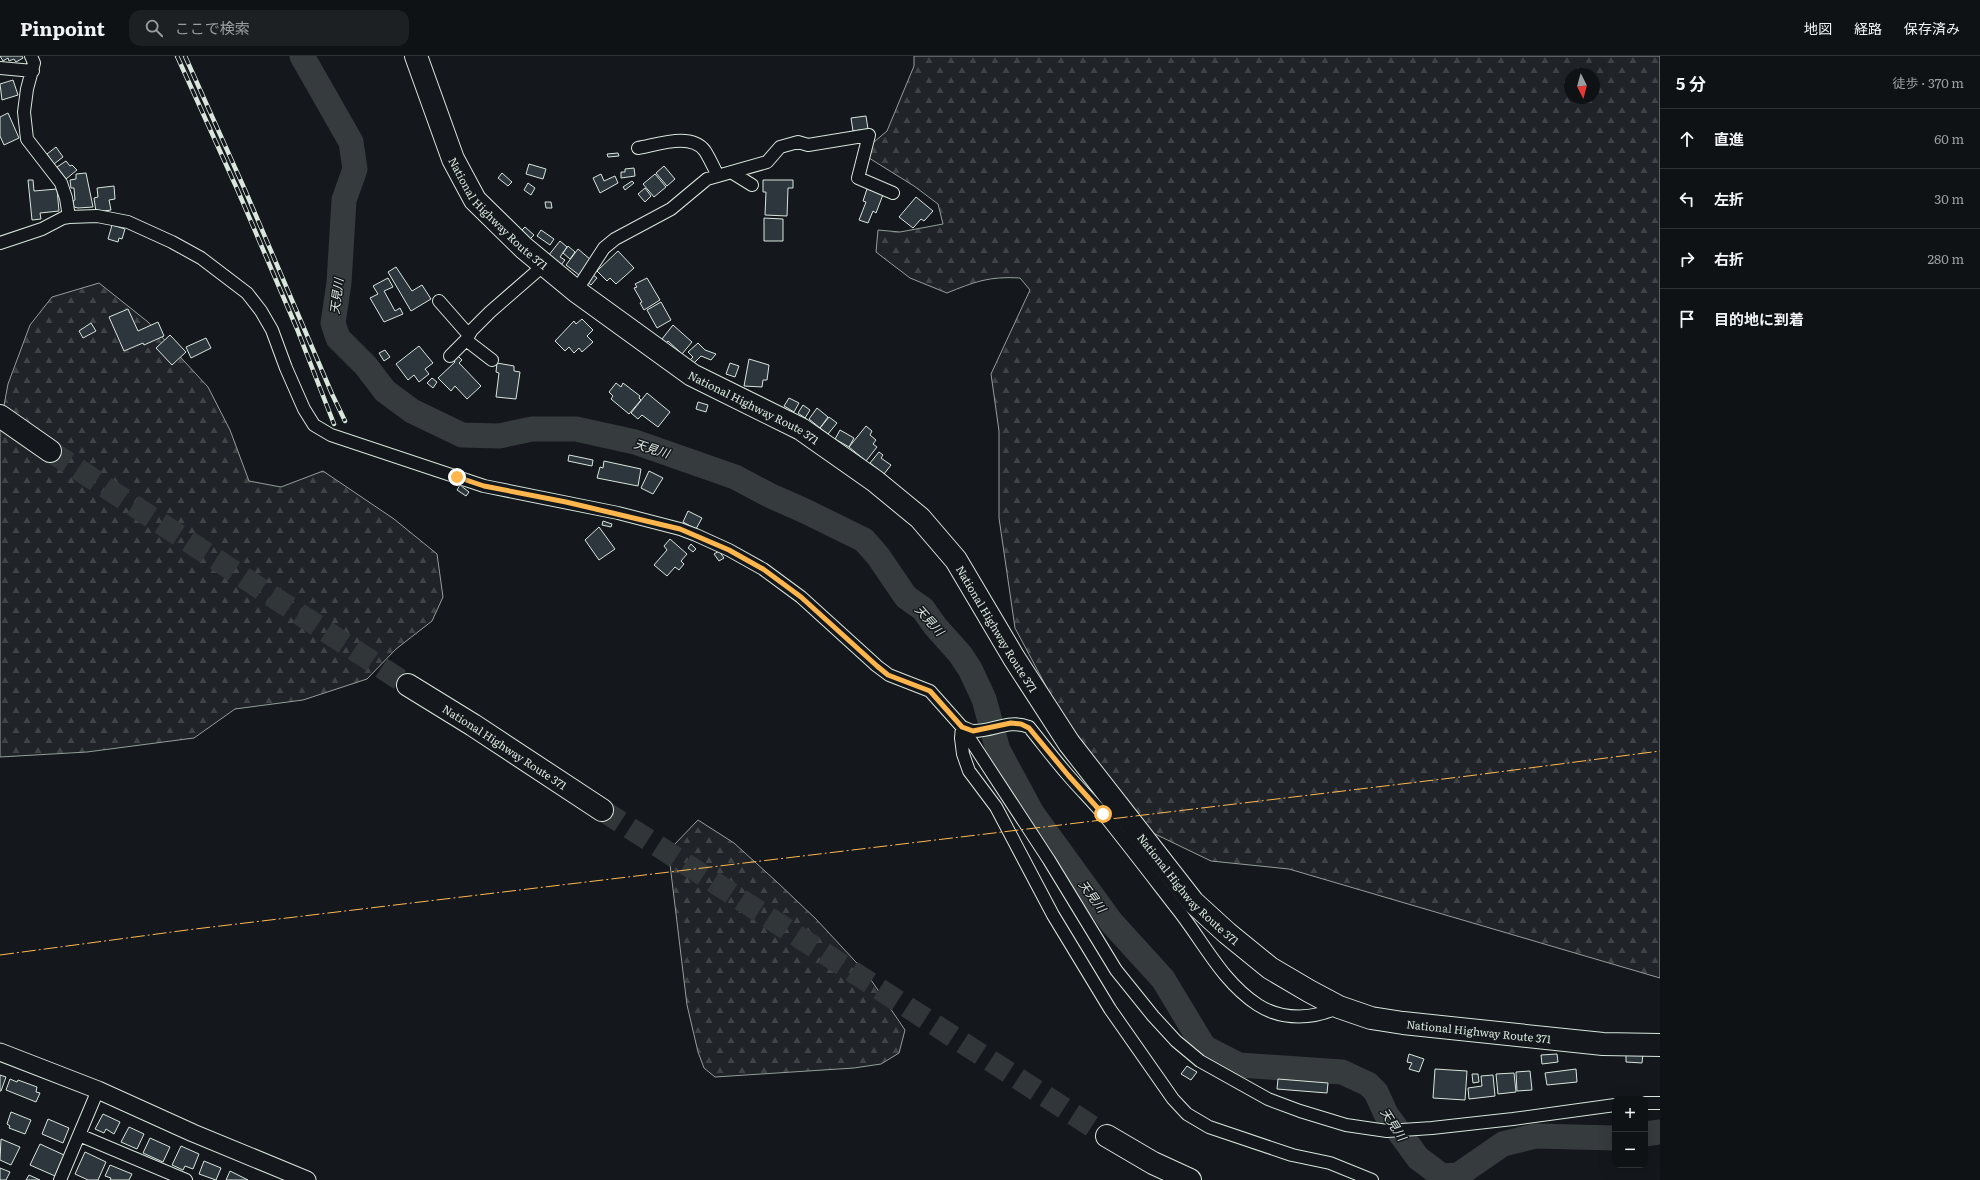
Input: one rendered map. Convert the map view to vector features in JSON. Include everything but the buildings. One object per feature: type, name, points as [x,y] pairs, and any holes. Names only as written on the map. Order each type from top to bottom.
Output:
[{"type":"highway","name":"National Highway Route 371","points":[[416,56],[453,159],[475,200],[524,248],[576,291],[692,375],[802,429],[875,480],[920,518],[956,560],[1017,664],[1069,743],[1193,902],[1227,933],[1270,968],[1339,1007],[1371,1018],[1404,1023],[1603,1044],[1660,1045]]},
{"type":"highway","points":[[0,416],[50,451]]},
{"type":"highway","name":"National Highway Route 371","points":[[408,685],[602,810]]},
{"type":"highway","points":[[1107,1136],[1153,1163],[1190,1180]]},
{"type":"street","points":[[31,56],[34,63],[27,89],[24,112],[27,139],[62,183],[69,217]]},
{"type":"street","points":[[0,68],[33,71]]},
{"type":"street","points":[[576,291],[604,248],[615,239],[671,209],[708,179],[758,166],[767,162],[780,146],[798,142],[808,145],[868,135],[858,178],[893,193]]},
{"type":"street","points":[[638,148],[673,142],[690,141],[705,150],[718,176]]},
{"type":"street","points":[[731,172],[752,185]]},
{"type":"street","points":[[0,243],[42,229],[63,218],[69,217],[97,216],[128,222],[167,239],[201,258],[247,293],[261,311],[272,330],[286,368],[304,409],[314,425],[331,435],[484,486],[574,503],[680,529],[729,550],[763,569],[801,597],[888,675],[930,691],[968,729],[1116,970],[1153,1016],[1176,1041],[1200,1061],[1268,1099],[1331,1121],[1387,1131],[1513,1120],[1592,1107],[1612,1105]]},
{"type":"street","points":[[450,356],[490,312],[544,265]]},
{"type":"street","points":[[439,301],[467,337],[492,360]]},
{"type":"street","points":[[1339,1007],[1324,1014],[1296,1017],[1260,1006],[1241,992],[1224,975],[1184,916],[1103,814],[1029,728],[1021,724],[1011,723],[968,729],[961,738],[963,754],[969,771],[996,807],[1053,915],[1110,1009],[1173,1099],[1187,1114],[1209,1127],[1292,1155],[1330,1163],[1372,1180]]},
{"type":"street","points":[[0,1052],[98,1090],[194,1133],[307,1180]]},
{"type":"street","points":[[60,1180],[98,1090]]},
{"type":"street","points":[[1648,1103],[1660,1103]]},
{"type":"street","points":[[79,1134],[186,1180]]},
{"type":"green space","points":[[914,56],[1660,56],[1660,978],[1289,869],[1211,861],[1153,833],[1098,770],[1055,703],[1015,628],[999,518],[999,431],[991,374],[1030,290],[1020,278],[999,278],[974,283],[947,293],[910,278],[876,252],[878,230],[900,232],[943,224],[938,204],[914,186],[861,153],[887,131],[914,66]]},
{"type":"green space","points":[[99,283],[148,322],[208,387],[230,430],[249,481],[281,487],[323,471],[394,519],[437,554],[443,597],[432,621],[396,649],[367,679],[303,700],[235,709],[194,738],[87,752],[0,757],[0,427],[8,384],[30,325],[52,297]]},
{"type":"green space","points":[[698,820],[734,843],[777,882],[816,919],[867,974],[905,1030],[899,1053],[881,1064],[854,1068],[715,1077],[704,1068],[698,1052],[687,1005],[669,856],[673,846]]},
{"type":"waterway","name":"天見川","points":[[302,56],[351,142],[355,169],[344,200],[339,283],[333,323],[338,338],[366,366],[385,391],[412,411],[462,435],[499,436],[532,429],[576,429],[635,442],[735,477],[771,496],[864,540],[878,556],[906,597],[923,609],[935,626],[960,654],[970,669],[984,699],[998,750],[1032,813],[1112,923],[1163,979],[1204,1047],[1239,1065],[1342,1072],[1368,1084],[1376,1092],[1386,1114],[1418,1158],[1442,1176],[1458,1175],[1503,1144],[1535,1136],[1612,1138]]},
{"type":"waterway","name":"天見川","points":[[1648,1134],[1660,1132]]},
{"type":"tunnel","points":[[50,451],[408,685]]},
{"type":"tunnel","points":[[602,810],[1107,1136]]},
{"type":"railway","points":[[177,56],[238,191],[297,329],[334,424]]},
{"type":"railway","points":[[185,56],[345,421]]},
{"type":"power","points":[[0,955],[187,930],[1468,776],[1660,751]]},
{"type":"route","points":[[457,477],[484,486],[618,513],[680,529],[729,550],[763,569],[801,597],[888,675],[900,678],[930,691],[962,727],[973,731],[1011,723],[1021,724],[1029,728],[1103,814]]}]
